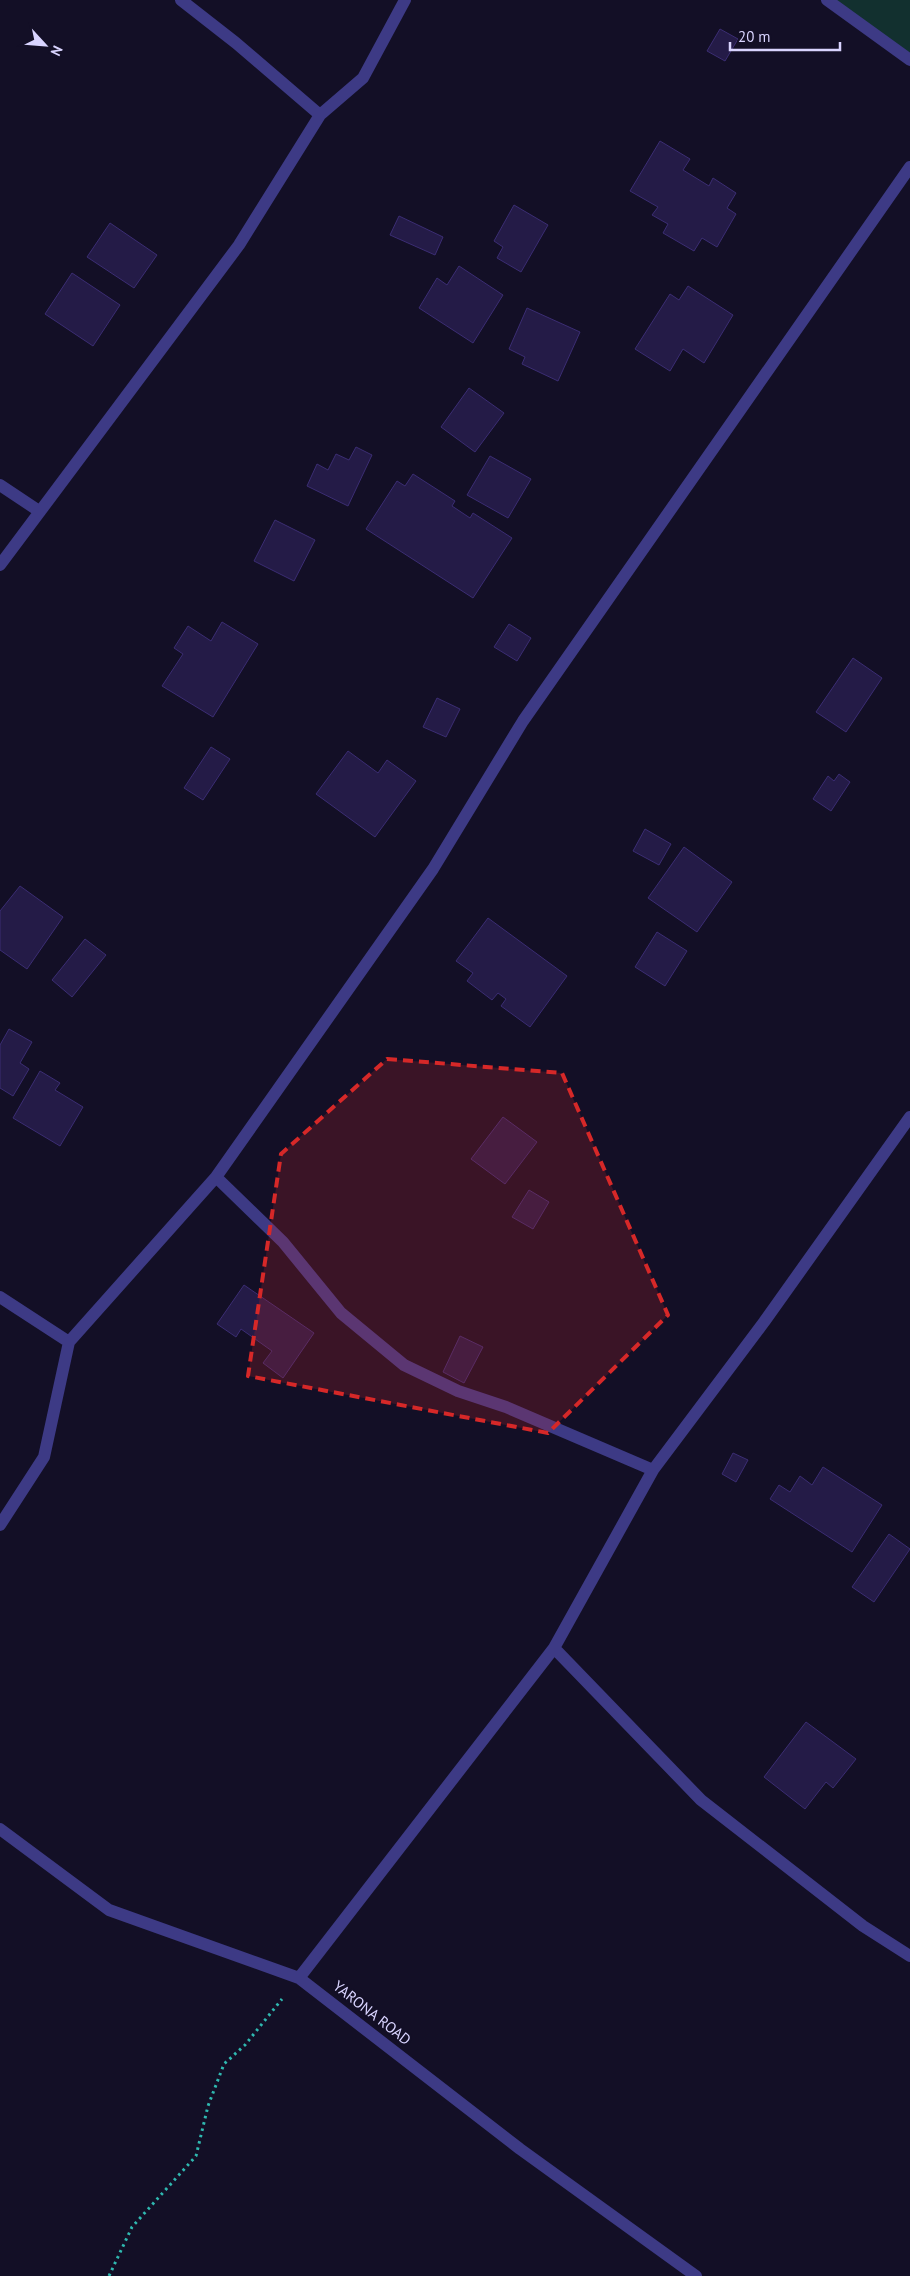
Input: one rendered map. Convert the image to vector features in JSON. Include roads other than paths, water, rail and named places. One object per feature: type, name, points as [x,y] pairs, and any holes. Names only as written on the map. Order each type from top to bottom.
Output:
[{"type":"street","points":[[181,0],[320,115]]},
{"type":"street","points":[[0,565],[239,245],[320,115],[363,78],[405,0]]},
{"type":"street","points":[[827,0],[910,60]]},
{"type":"street","points":[[0,1526],[44,1456],[69,1342],[216,1177],[433,869],[523,721],[910,167]]},
{"type":"street","points":[[0,486],[39,511]]},
{"type":"street","points":[[299,1978],[554,1648],[653,1470],[764,1322],[910,1117]]},
{"type":"street","points":[[216,1177],[283,1242],[341,1313],[404,1365],[458,1391],[506,1407],[653,1470]]},
{"type":"street","points":[[0,1297],[69,1342]]},
{"type":"street","points":[[554,1648],[701,1800],[863,1926],[910,1956]]},
{"type":"street","name":"YARONA ROAD","points":[[0,1828],[109,1910],[299,1978],[520,2149],[696,2276]]}]
